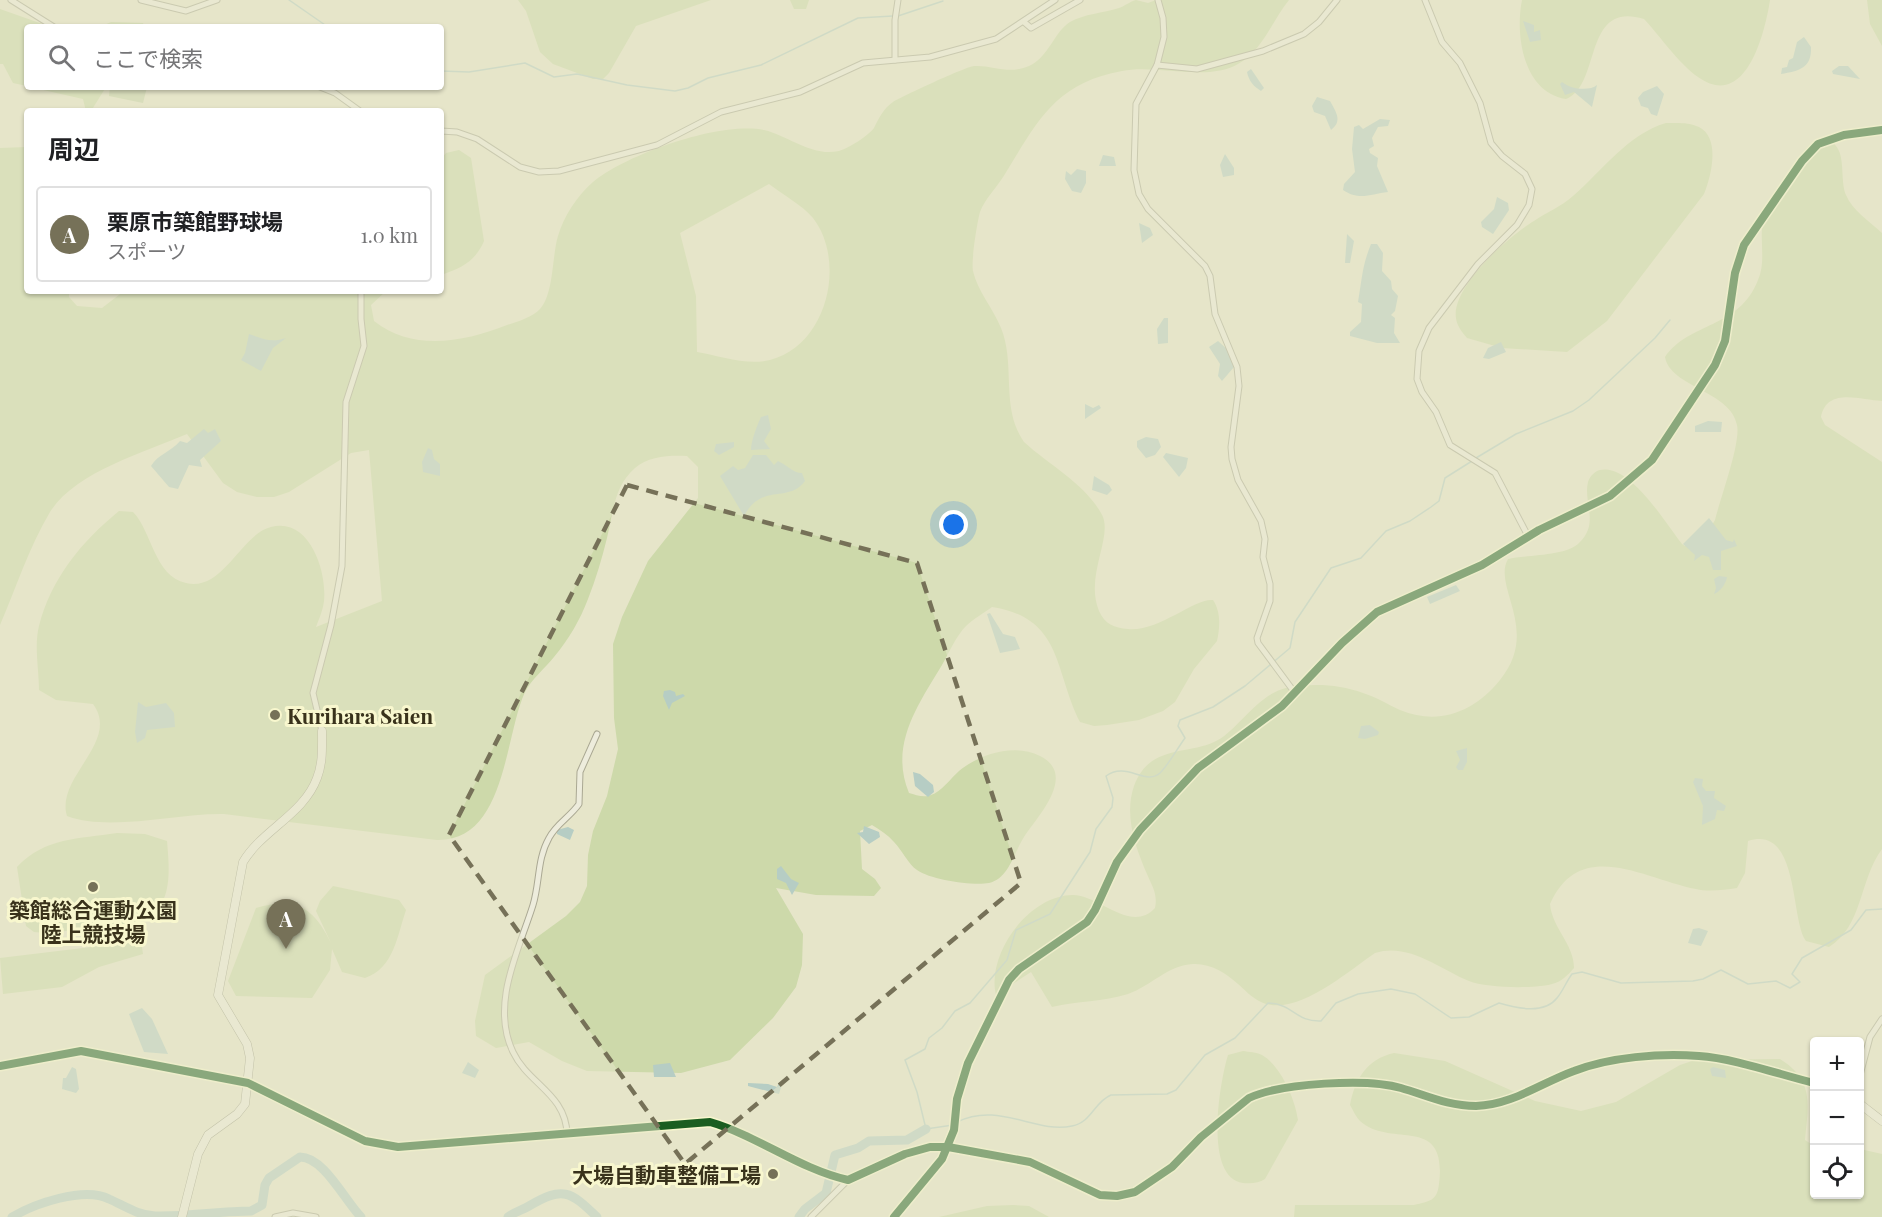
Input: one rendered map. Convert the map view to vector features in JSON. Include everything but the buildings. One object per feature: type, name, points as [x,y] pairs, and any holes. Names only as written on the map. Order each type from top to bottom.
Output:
[{"type":"street","points":[[11,0],[49,24]]},
{"type":"street","points":[[141,0],[186,11],[217,0]]},
{"type":"street","points":[[895,60],[895,20],[898,0]]},
{"type":"street","points":[[444,131],[457,132],[477,139],[520,167],[539,172],[560,171],[657,145],[721,112],[800,92],[863,63],[930,57],[996,39],[1054,0]]},
{"type":"street","points":[[1024,22],[1031,28],[1080,0]]},
{"type":"street","points":[[1158,0],[1163,18],[1164,37],[1156,65],[1136,104],[1133,140],[1136,185],[1143,202],[1155,217],[1205,266],[1210,276],[1215,314],[1237,367],[1238,402],[1231,447],[1238,480],[1261,520],[1264,531],[1263,557],[1270,584],[1270,601],[1257,638],[1265,656],[1295,693]]},
{"type":"street","points":[[1156,65],[1197,69],[1263,51],[1304,34],[1319,22],[1337,0]]},
{"type":"street","points":[[1425,0],[1445,47],[1460,63],[1480,103],[1491,143],[1502,156],[1525,174],[1532,189],[1529,205],[1522,218],[1461,286],[1429,328],[1419,351],[1417,379],[1422,392],[1436,412],[1450,445],[1455,451],[1495,473],[1528,536]]},
{"type":"street","points":[[328,90],[356,108]]},
{"type":"street","points":[[894,1217],[942,1159],[948,1147],[955,1124],[957,1099],[968,1063],[1009,980],[1019,969],[1087,922],[1117,862],[1140,830],[1198,768],[1282,706],[1342,643],[1377,612],[1482,565],[1528,536],[1610,496],[1652,460],[1715,365],[1725,341],[1735,273],[1744,245],[1802,161],[1818,144],[1844,135],[1882,130]]},
{"type":"street","points":[[182,1217],[198,1154],[208,1135],[237,1114],[245,1104],[250,1058],[248,1044],[218,995],[241,872],[251,849],[305,800],[317,778],[322,755],[322,731],[314,693],[331,625],[342,566],[346,402],[364,346],[361,294]]},
{"type":"street","points":[[567,1134],[564,1111],[519,1063],[512,1051],[506,1025],[506,995],[519,942],[534,904],[543,849],[556,827],[579,804],[580,772],[597,734]]},
{"type":"street","points":[[1864,1060],[1870,1037],[1882,1019]]},
{"type":"street","points":[[0,1066],[81,1051],[248,1083],[365,1141],[384,1146],[710,1122],[732,1128],[819,1170],[848,1180]]},
{"type":"street","points":[[811,1217],[848,1180],[905,1154],[930,1147],[948,1147],[1030,1162],[1100,1195],[1117,1196],[1135,1192],[1155,1180],[1249,1098],[1268,1089],[1310,1085],[1380,1084],[1400,1088],[1450,1105],[1477,1106],[1502,1103],[1575,1070],[1657,1056],[1701,1056],[1810,1082]]},
{"type":"street","points":[[1864,1107],[1882,1121]]},
{"type":"street","points":[[275,1217],[293,1213],[316,1217]]},
{"type":"highlighted area","points":[[627,485],[917,563],[1021,883],[685,1164],[449,835]]},
{"type":"green space","points":[[518,0],[711,0],[636,26],[609,73],[603,79],[593,79],[553,64],[540,52],[526,11]]},
{"type":"green space","points":[[790,0],[809,0],[806,9],[794,9]]},
{"type":"green space","points":[[1136,0],[1148,3],[1156,0],[1289,0],[1254,51],[1238,64],[1212,72],[1150,69],[1122,71],[1099,77],[1064,95],[1038,122],[982,207],[975,242],[973,271],[998,321],[1005,342],[1010,401],[1017,429],[1024,442],[1076,483],[1101,513],[1104,533],[1095,584],[1095,597],[1101,615],[1107,622],[1118,628],[1140,629],[1164,621],[1196,604],[1213,600],[1219,615],[1218,636],[1217,641],[1194,669],[1175,702],[1163,711],[1139,720],[1094,726],[1080,722],[1053,649],[1032,622],[1015,613],[992,607],[962,630],[924,695],[909,726],[902,758],[904,775],[909,793],[926,796],[938,791],[967,765],[998,752],[1019,750],[1030,752],[1051,764],[1055,774],[1055,785],[1051,796],[1002,876],[982,884],[932,877],[917,870],[892,839],[872,825],[860,831],[862,869],[875,879],[881,888],[874,896],[816,895],[776,888],[803,934],[802,965],[796,987],[773,1018],[730,1060],[681,1073],[587,1071],[562,1061],[529,1042],[496,1048],[476,1036],[475,1021],[485,975],[566,916],[580,902],[587,886],[588,855],[593,831],[607,796],[618,749],[614,718],[613,644],[622,617],[648,561],[698,498],[698,467],[687,456],[667,456],[640,464],[628,475],[618,491],[599,569],[581,614],[565,643],[525,692],[499,784],[490,806],[477,824],[460,836],[437,840],[224,814],[123,822],[84,820],[67,816],[66,802],[70,787],[94,746],[99,732],[99,718],[93,704],[56,700],[39,690],[37,641],[44,609],[69,562],[92,535],[119,511],[133,512],[167,572],[175,579],[186,583],[199,583],[211,579],[221,571],[260,532],[271,527],[285,526],[296,530],[306,538],[319,562],[324,601],[316,627],[382,601],[369,450],[351,453],[289,492],[274,497],[257,497],[237,492],[223,483],[187,434],[93,474],[61,498],[50,512],[29,553],[0,625],[0,148],[24,147],[24,294],[69,294],[77,306],[102,308],[120,294],[383,294],[371,305],[374,321],[389,331],[422,340],[456,339],[474,336],[520,321],[540,309],[548,294],[556,244],[567,214],[576,200],[593,182],[628,161],[650,151],[700,135],[745,129],[764,130],[810,149],[839,151],[867,135],[893,102],[947,76],[974,66],[1008,70],[1022,69],[1042,57],[1064,26],[1070,22],[1087,15],[1119,8]],"holes":[[[769,184],[798,204],[813,218],[823,236],[829,257],[826,300],[818,321],[806,338],[790,352],[770,360],[752,362],[697,352],[696,296],[680,233]]]},
{"type":"green space","points":[[1522,0],[1770,0],[1758,48],[1741,76],[1729,84],[1715,85],[1698,77],[1644,19],[1624,16],[1611,22],[1602,32],[1585,78],[1577,91],[1566,99],[1551,94],[1540,86],[1531,74],[1525,60],[1520,29]]},
{"type":"green space","points":[[1867,0],[1882,0],[1882,46],[1870,24]]},
{"type":"green space","points":[[0,9],[42,24],[24,24],[24,85],[13,83],[3,64],[0,64]]},
{"type":"green space","points":[[111,22],[143,24],[107,24]]},
{"type":"green space","points":[[43,90],[104,90],[93,108],[85,108],[83,99]]},
{"type":"green space","points":[[110,90],[146,90],[143,103],[109,96]]},
{"type":"green space","points":[[1666,123],[1691,124],[1706,132],[1712,149],[1707,187],[1607,321],[1567,352],[1502,348],[1467,338],[1456,318],[1457,306],[1472,277],[1484,263],[1524,228],[1568,200],[1628,144],[1652,128]]},
{"type":"green space","points":[[1818,139],[1835,145],[1841,160],[1846,195],[1852,206],[1882,233],[1882,401],[1837,398],[1824,408],[1821,417],[1825,425],[1882,462],[1882,849],[1869,874],[1855,915],[1840,938],[1829,947],[1806,941],[1801,930],[1785,860],[1777,847],[1765,840],[1748,841],[1745,873],[1737,888],[1701,890],[1615,867],[1596,867],[1578,872],[1563,883],[1550,904],[1555,921],[1571,951],[1574,968],[1564,978],[1552,984],[1510,987],[1477,983],[1424,958],[1400,951],[1387,951],[1375,953],[1335,982],[1303,999],[1288,1004],[1273,1005],[1259,1001],[1223,973],[1199,964],[1184,965],[1128,994],[1100,1000],[1052,1007],[1031,972],[996,995],[995,979],[1004,945],[1014,930],[1041,905],[1057,898],[1073,895],[1136,917],[1146,915],[1155,908],[1153,886],[1132,830],[1130,808],[1134,786],[1141,773],[1159,757],[1214,742],[1231,730],[1265,698],[1286,688],[1305,685],[1335,686],[1368,695],[1414,715],[1428,717],[1455,713],[1467,708],[1490,691],[1511,662],[1516,644],[1516,627],[1506,583],[1505,570],[1508,559],[1556,553],[1579,543],[1589,528],[1587,490],[1588,482],[1596,471],[1611,470],[1635,485],[1685,546],[1709,530],[1715,520],[1733,457],[1737,425],[1724,404],[1678,376],[1669,367],[1665,357],[1687,337],[1727,317],[1750,296],[1761,272],[1762,225],[1767,210],[1796,161]]},
{"type":"green space","points":[[459,150],[471,158],[484,241],[472,259],[444,274],[444,155]]},
{"type":"green space","name":"築館総合運動公園 陸上競技場","points":[[117,833],[145,834],[167,841],[169,867],[166,892],[155,912],[131,924],[46,933],[34,932],[26,926],[17,867],[28,857],[51,845],[76,838]]},
{"type":"green space","points":[[333,886],[399,900],[406,910],[393,950],[382,967],[365,978],[342,972],[332,949],[330,970],[312,998],[236,996],[228,981],[256,908],[282,903],[302,908],[318,921],[331,943],[316,911],[320,901]]},
{"type":"green space","points":[[141,941],[143,954],[99,967],[62,987],[3,994],[0,958]]},
{"type":"green space","points":[[1243,1051],[1262,1055],[1275,1067],[1290,1093],[1298,1120],[1265,1179],[1252,1183],[1243,1183],[1231,1177],[1223,1165],[1219,1147],[1221,1085],[1228,1055]]},
{"type":"green space","points":[[1394,1053],[1445,1061],[1535,1101],[1581,1111],[1616,1102],[1680,1065],[1695,1060],[1780,1059],[1799,1076],[1807,1095],[1805,1140],[1810,1143],[1810,1199],[1864,1199],[1864,1150],[1882,1154],[1882,1217],[1294,1217],[1295,1205],[1414,1205],[1428,1201],[1436,1194],[1439,1184],[1439,1162],[1435,1148],[1426,1140],[1415,1136],[1373,1129],[1360,1121],[1350,1105],[1355,1087],[1364,1072],[1376,1060]]},
{"type":"green space","points":[[987,1206],[1029,1206],[1049,1217],[939,1217]]},
{"type":"shaded area","points":[[1523,21],[1534,25],[1534,32],[1540,30],[1541,40],[1530,42]]},
{"type":"shaded area","points":[[1804,37],[1811,47],[1807,64],[1799,70],[1781,74],[1782,68],[1787,67],[1789,60],[1793,58],[1797,42]]},
{"type":"shaded area","points":[[1839,66],[1848,66],[1860,79],[1833,74],[1832,71]]},
{"type":"shaded area","points":[[1251,69],[1264,88],[1261,91],[1249,78],[1247,72]]},
{"type":"shaded area","points":[[1562,82],[1581,89],[1597,85],[1592,107],[1574,92],[1565,95],[1560,84]]},
{"type":"shaded area","points":[[1657,86],[1664,94],[1657,116],[1651,114],[1648,108],[1641,106],[1638,98],[1643,92]]},
{"type":"shaded area","points":[[1317,97],[1330,101],[1336,113],[1338,120],[1331,130],[1325,116],[1314,112],[1312,106]]},
{"type":"shaded area","points":[[1380,119],[1390,120],[1388,126],[1378,127],[1372,138],[1374,146],[1369,149],[1370,153],[1378,158],[1377,166],[1388,192],[1365,196],[1354,195],[1343,190],[1344,184],[1355,172],[1352,149],[1354,127],[1359,125],[1363,129]]},
{"type":"shaded area","points":[[1225,154],[1234,168],[1234,175],[1223,177],[1220,165]]},
{"type":"shaded area","points":[[1103,155],[1114,157],[1116,166],[1099,166]]},
{"type":"shaded area","points":[[1077,169],[1086,171],[1086,183],[1081,193],[1072,191],[1065,179],[1066,171],[1071,175]]},
{"type":"shaded area","points":[[1497,197],[1508,203],[1509,210],[1493,234],[1482,227],[1481,222],[1494,209]]},
{"type":"shaded area","points":[[1139,223],[1150,228],[1153,235],[1142,243]]},
{"type":"shaded area","points":[[1347,234],[1354,241],[1350,263],[1345,263]]},
{"type":"shaded area","points":[[1371,244],[1377,244],[1383,253],[1382,271],[1391,281],[1392,289],[1398,296],[1395,311],[1391,315],[1395,318],[1394,333],[1400,343],[1377,343],[1350,336],[1350,332],[1361,322],[1362,304],[1358,302],[1364,266]]},
{"type":"shaded area","points":[[1164,318],[1168,318],[1168,343],[1158,344],[1157,329]]},
{"type":"shaded area","points":[[249,334],[271,340],[286,338],[273,348],[261,371],[241,360]]},
{"type":"shaded area","points":[[1218,341],[1229,351],[1234,367],[1222,381],[1218,376],[1220,364],[1209,347]]},
{"type":"shaded area","points":[[1501,342],[1506,352],[1489,359],[1483,358],[1488,348]]},
{"type":"shaded area","points":[[1085,404],[1093,408],[1099,405],[1101,408],[1085,419]]},
{"type":"shaded area","points":[[768,415],[771,429],[764,441],[770,449],[751,450],[761,417]]},
{"type":"shaded area","points":[[1708,421],[1722,422],[1721,432],[1695,432],[1695,426]]},
{"type":"shaded area","points":[[204,429],[208,433],[215,429],[221,441],[200,460],[202,467],[189,465],[178,489],[169,487],[151,466],[180,441],[187,443]]},
{"type":"shaded area","points":[[1146,437],[1158,439],[1161,447],[1155,455],[1146,458],[1137,447],[1137,441]]},
{"type":"shaded area","points":[[734,442],[734,447],[719,455],[714,451],[716,444]]},
{"type":"shaded area","points":[[428,448],[432,450],[434,459],[440,464],[440,476],[423,472],[422,462]]},
{"type":"shaded area","points":[[1166,453],[1188,458],[1186,468],[1179,477],[1163,457]]},
{"type":"shaded area","points":[[753,455],[766,455],[774,465],[778,461],[802,473],[805,481],[791,491],[759,499],[744,516],[720,476],[733,466],[738,470],[745,468]]},
{"type":"shaded area","points":[[1094,476],[1109,485],[1112,490],[1107,495],[1092,490]]},
{"type":"shaded area","points":[[1709,518],[1726,540],[1733,542],[1734,539],[1737,546],[1721,551],[1721,570],[1713,570],[1709,557],[1702,555],[1694,561],[1695,555],[1683,544]]},
{"type":"shaded area","points":[[1719,576],[1727,577],[1724,585],[1714,594],[1716,588],[1714,579]]},
{"type":"shaded area","points":[[1456,585],[1460,591],[1430,604],[1427,597]]},
{"type":"shaded area","points":[[990,613],[1003,634],[1015,637],[1020,649],[1000,653],[987,614]]},
{"type":"shaded area","points":[[664,691],[675,692],[676,696],[683,694],[685,696],[672,703],[669,710],[663,696]]},
{"type":"shaded area","points":[[138,702],[146,707],[166,703],[174,713],[175,727],[147,730],[145,738],[137,743],[135,732]]},
{"type":"shaded area","points":[[1370,725],[1379,732],[1378,735],[1365,739],[1358,738],[1361,726]]},
{"type":"shaded area","points":[[1467,748],[1467,762],[1463,770],[1458,770],[1456,767],[1460,760],[1456,751]]},
{"type":"shaded area","points":[[913,772],[920,774],[933,785],[934,792],[928,797],[915,786]]},
{"type":"shaded area","points":[[1695,778],[1703,779],[1702,786],[1706,791],[1715,791],[1714,798],[1726,806],[1724,811],[1717,810],[1715,819],[1702,825],[1703,806],[1693,782]]},
{"type":"shaded area","points":[[864,826],[879,832],[880,837],[869,844],[857,833],[863,832]]},
{"type":"shaded area","points":[[568,827],[574,830],[570,840],[557,834],[557,830]]},
{"type":"shaded area","points":[[781,866],[791,879],[799,883],[792,895],[786,883],[777,879],[777,869]]},
{"type":"shaded area","points":[[1693,929],[1708,931],[1701,946],[1688,943]]},
{"type":"shaded area","points":[[142,1008],[152,1019],[168,1054],[144,1052],[129,1014]]},
{"type":"shaded area","points":[[468,1062],[479,1070],[475,1078],[462,1073]]},
{"type":"shaded area","points":[[670,1063],[676,1077],[654,1077],[653,1065]]},
{"type":"shaded area","points":[[72,1067],[76,1069],[79,1089],[76,1093],[62,1089],[63,1078],[66,1078]]},
{"type":"shaded area","points":[[1713,1067],[1725,1070],[1726,1078],[1712,1076],[1710,1069]]},
{"type":"shaded area","points":[[748,1083],[777,1087],[779,1083],[782,1084],[779,1094],[748,1086]]},
{"type":"waterway","points":[[289,0],[324,24]]},
{"type":"waterway","points":[[898,16],[943,1]]},
{"type":"waterway","points":[[444,71],[469,72],[525,63],[554,77],[577,74],[627,85],[675,91],[688,88],[708,78],[761,65],[858,18],[893,16]]},
{"type":"waterway","points":[[1476,458],[1516,434],[1573,411],[1589,400],[1655,338],[1670,320]]},
{"type":"waterway","points":[[953,1125],[926,1129],[917,1092],[905,1060],[925,1049],[929,1038],[942,1028],[955,1011],[970,1003],[1007,960],[1016,930],[1050,914],[1090,852],[1096,829],[1112,807],[1113,798],[1106,776],[1121,771],[1148,777],[1160,773],[1185,738],[1178,726],[1180,720],[1213,707],[1245,686],[1290,648],[1295,622],[1331,568],[1361,558],[1386,531],[1410,521],[1439,501],[1445,478],[1472,461]]},
{"type":"waterway","points":[[957,1122],[972,1116],[987,1115],[1002,1116],[1044,1126],[1072,1126],[1079,1124],[1105,1098],[1111,1095],[1167,1094],[1176,1090],[1205,1055],[1235,1038],[1268,1003],[1284,1006],[1305,1019],[1321,1021],[1336,1003],[1358,994],[1391,989],[1415,994],[1451,1018],[1469,1017],[1499,1003],[1530,1009],[1545,1007],[1557,998],[1572,974],[1582,972],[1621,983],[1693,981],[1721,970],[1748,984],[1776,981],[1790,988],[1800,982],[1792,974],[1802,958],[1851,930],[1866,910],[1882,909]]},
{"type":"waterway","points":[[799,1217],[805,1209],[826,1193],[835,1155],[858,1148],[869,1141],[907,1140],[926,1129]]},
{"type":"waterway","points":[[12,1217],[46,1202],[86,1194],[109,1199],[137,1212],[155,1216],[251,1211],[262,1205],[265,1185],[269,1178],[300,1157],[309,1159],[326,1172],[361,1217]]},
{"type":"waterway","points":[[508,1217],[558,1194],[573,1197],[597,1217]]},
{"type":"cycle path","points":[[894,1217],[942,1159],[954,1130],[957,1099],[968,1063],[1009,980],[1019,969],[1087,922],[1117,862],[1140,830],[1198,768],[1282,706],[1342,643],[1377,612],[1482,565],[1539,530],[1610,496],[1652,460],[1715,365],[1725,341],[1735,273],[1744,245],[1802,161],[1818,144],[1844,135],[1882,130]]},
{"type":"cycle path","points":[[0,1066],[81,1051],[248,1083],[365,1141],[398,1147],[710,1122],[745,1135],[795,1161],[848,1180],[905,1154],[930,1147],[948,1147],[1030,1162],[1100,1195],[1117,1196],[1135,1192],[1172,1167],[1201,1137],[1249,1098],[1282,1089],[1325,1084],[1368,1083],[1401,1088],[1466,1106],[1489,1105],[1514,1098],[1588,1066],[1619,1059],[1668,1055],[1712,1057],[1810,1082]]},
{"type":"place","name":"Kurihara Saien","points":[[275,715]]},
{"type":"place","name":"築館総合運動公園 陸上競技場","points":[[93,887]]},
{"type":"place","name":"栗原市築館野球場","points":[[286,949]]},
{"type":"place","name":"大場自動車整備工場","points":[[773,1174]]}]
